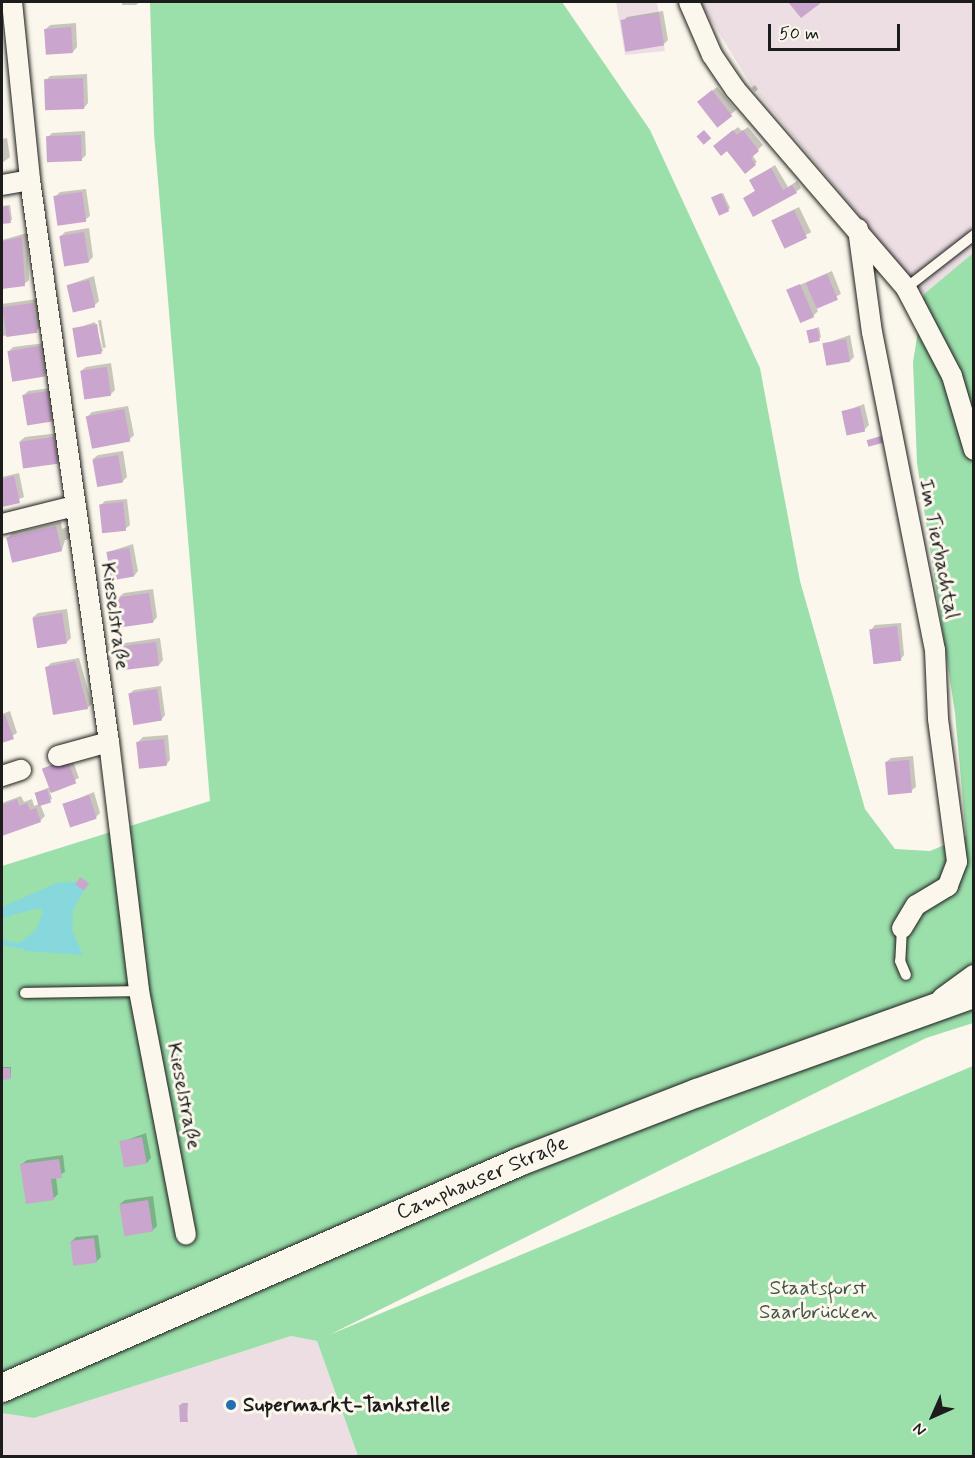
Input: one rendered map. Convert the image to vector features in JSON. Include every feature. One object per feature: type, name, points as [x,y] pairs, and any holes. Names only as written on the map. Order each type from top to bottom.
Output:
[{"type":"street","name":"Kieselstraße","points":[[12,2],[30,180],[109,742],[139,991],[186,1235]]},
{"type":"street","points":[[689,2],[712,55],[735,89],[858,229],[906,288],[952,376],[974,450]]},
{"type":"street","points":[[2,186],[30,180]]},
{"type":"street","name":"Im Tierbachtal","points":[[858,229],[872,332],[935,650],[938,719],[957,862],[948,886],[916,905],[902,928]]},
{"type":"street","points":[[2,524],[75,506]]},
{"type":"street","points":[[58,756],[109,742]]},
{"type":"street","points":[[2,776],[21,770]]},
{"type":"street","points":[[922,1013],[974,975]]},
{"type":"street","name":"Camphauser Straße","points":[[2,1388],[332,1241],[615,1123],[974,994]]},
{"type":"lane","points":[[906,288],[974,235]]},
{"type":"lane","points":[[902,928],[900,961],[906,975]]},
{"type":"lane","points":[[25,993],[139,991]]},
{"type":"shaded area","points":[[616,2],[657,2],[665,51],[625,55]]},
{"type":"shaded area","points":[[700,2],[973,2],[973,253],[924,294],[751,85]]},
{"type":"shaded area","points":[[291,1336],[317,1341],[358,1456],[2,1456],[2,1413],[34,1418]]},
{"type":"green space","name":"Staatsforst Saarbrücken","points":[[150,2],[562,2],[650,130],[760,368],[800,581],[865,809],[895,849],[930,851],[966,836],[955,713],[917,463],[913,362],[924,294],[973,253],[973,1023],[926,1038],[329,1335],[973,1066],[973,1456],[358,1456],[317,1341],[291,1336],[34,1418],[2,1413],[2,866],[210,801],[154,133]]},
{"type":"water","points":[[77,882],[84,890],[73,910],[72,931],[83,955],[25,951],[19,943],[36,930],[43,912],[39,908],[2,918],[2,907],[57,883]]},
{"type":"building","points":[[788,2],[822,2],[801,18]]},
{"type":"building","points":[[659,14],[664,46],[625,52],[620,20]]},
{"type":"building","points":[[71,27],[73,53],[46,55],[44,29]]},
{"type":"building","points":[[83,78],[84,109],[45,110],[44,79]]},
{"type":"building","points":[[712,90],[732,116],[717,128],[697,102]]},
{"type":"building","points":[[704,130],[711,138],[704,145],[696,137]]},
{"type":"building","points":[[733,130],[737,135],[743,130],[759,151],[751,158],[756,165],[745,174],[727,151],[721,156],[713,146]]},
{"type":"building","points":[[81,135],[82,161],[47,162],[46,136]]},
{"type":"building","points":[[771,168],[783,190],[792,185],[797,193],[753,217],[743,198],[755,191],[749,180]]},
{"type":"building","points":[[82,192],[86,222],[57,226],[53,196]]},
{"type":"building","points":[[721,193],[729,211],[719,216],[711,197]]},
{"type":"building","points":[[8,206],[11,223],[2,224],[2,207]]},
{"type":"building","points":[[794,210],[807,238],[784,249],[771,221]]},
{"type":"building","points":[[84,232],[89,263],[64,267],[59,236]]},
{"type":"building","points":[[22,237],[25,286],[2,289],[2,241]]},
{"type":"building","points":[[827,274],[838,300],[817,309],[806,283]]},
{"type":"building","points":[[89,280],[95,307],[73,312],[67,285]]},
{"type":"building","points":[[800,284],[814,317],[800,323],[786,290]]},
{"type":"building","points":[[33,303],[37,333],[6,337],[2,307]]},
{"type":"building","points":[[97,324],[102,354],[77,358],[72,328]]},
{"type":"building","points":[[817,328],[820,341],[809,343],[806,330]]},
{"type":"building","points":[[846,339],[850,362],[826,366],[822,343]]},
{"type":"building","points":[[40,346],[45,377],[12,382],[7,351]]},
{"type":"building","points":[[107,367],[111,396],[84,399],[80,371]]},
{"type":"building","points":[[47,391],[52,422],[27,426],[22,395]]},
{"type":"building","points":[[860,407],[865,431],[847,435],[841,411]]},
{"type":"building","points":[[124,409],[130,441],[92,449],[86,416]]},
{"type":"building","points":[[881,436],[883,443],[869,447],[867,440]]},
{"type":"building","points":[[54,437],[58,464],[23,469],[19,442]]},
{"type":"building","points":[[118,455],[123,483],[97,487],[92,460]]},
{"type":"building","points":[[14,476],[20,503],[2,507],[2,479]]},
{"type":"building","points":[[123,502],[126,531],[102,533],[99,505]]},
{"type":"building","points":[[56,526],[62,551],[12,563],[6,537]]},
{"type":"building","points":[[129,548],[134,577],[111,581],[106,552]]},
{"type":"building","points":[[149,593],[153,623],[121,627],[117,597]]},
{"type":"building","points":[[62,613],[67,644],[37,648],[32,618]]},
{"type":"building","points":[[897,626],[901,661],[873,664],[869,629]]},
{"type":"building","points":[[156,642],[159,666],[122,670],[119,647]]},
{"type":"building","points":[[75,661],[88,709],[53,715],[45,667]]},
{"type":"building","points":[[157,689],[162,721],[133,725],[128,694]]},
{"type":"building","points":[[5,715],[14,739],[2,743],[2,716]]},
{"type":"building","points":[[164,739],[167,766],[139,769],[136,742]]},
{"type":"building","points":[[67,759],[76,783],[51,793],[42,769]]},
{"type":"building","points":[[909,760],[912,793],[888,795],[885,762]]},
{"type":"building","points":[[47,789],[51,802],[39,806],[35,793]]},
{"type":"building","points":[[89,795],[97,819],[70,827],[62,804]]},
{"type":"building","points":[[17,799],[19,806],[27,803],[30,810],[36,808],[41,822],[2,836],[2,805]]},
{"type":"building","points":[[80,877],[89,883],[84,891],[75,884]]},
{"type":"building","points":[[2,1068],[10,1068],[11,1079],[2,1080]]},
{"type":"building","points":[[142,1137],[147,1164],[124,1168],[119,1141]]},
{"type":"building","points":[[59,1159],[62,1178],[51,1179],[54,1200],[26,1204],[20,1164]]},
{"type":"building","points":[[148,1200],[153,1232],[124,1236],[119,1205]]},
{"type":"building","points":[[94,1238],[97,1263],[73,1266],[70,1241]]},
{"type":"building","points":[[186,1404],[188,1422],[180,1422],[179,1405]]},
{"type":"waterway","points":[[2,942],[22,946]]},
{"type":"place","name":"Supermarkt-Tankstelle","points":[[231,1405]]}]
